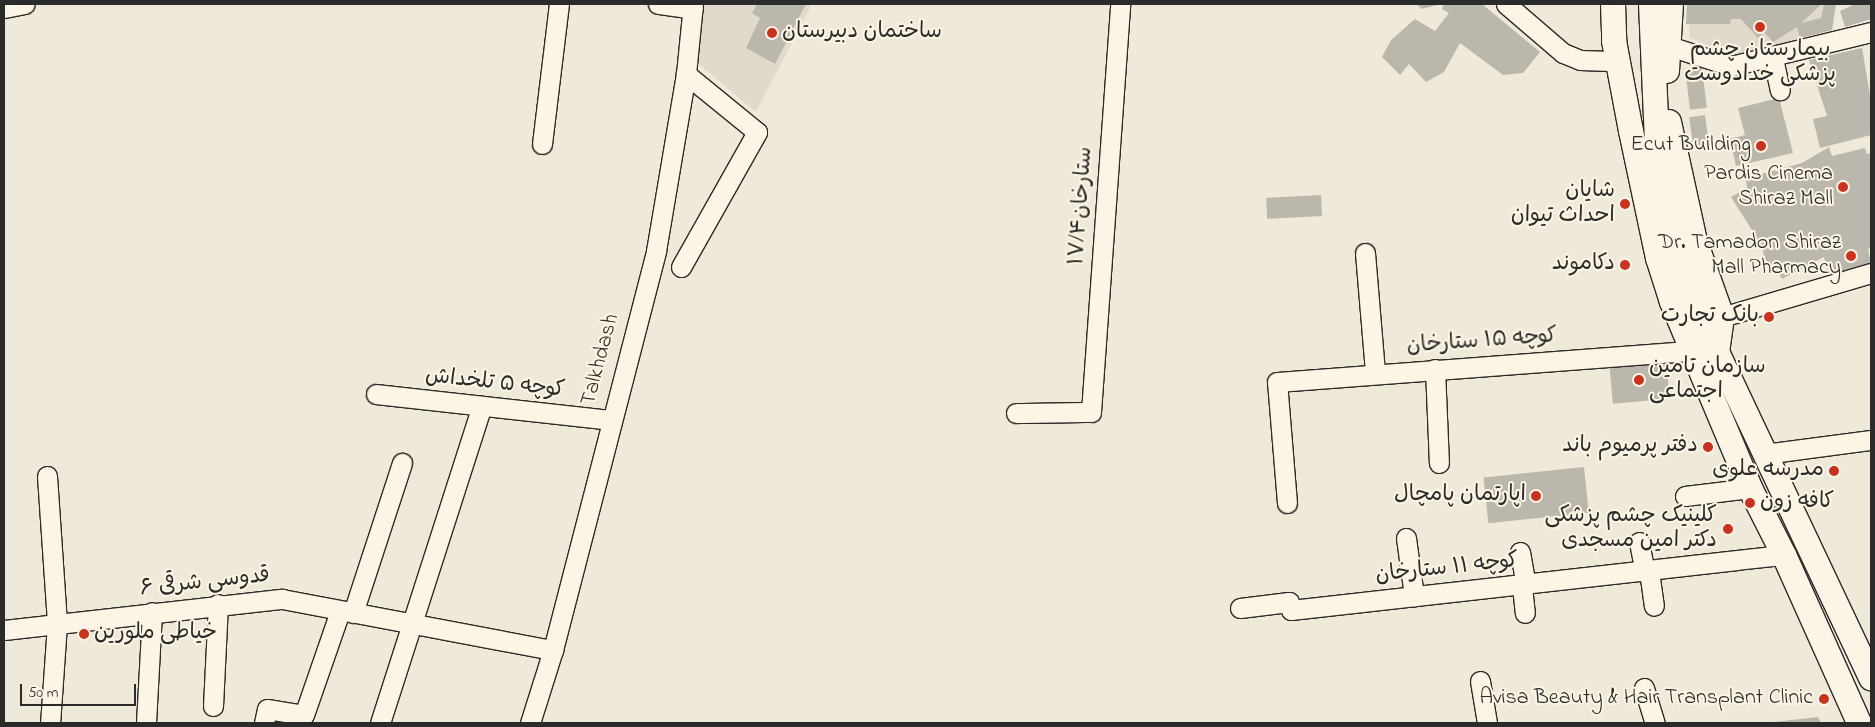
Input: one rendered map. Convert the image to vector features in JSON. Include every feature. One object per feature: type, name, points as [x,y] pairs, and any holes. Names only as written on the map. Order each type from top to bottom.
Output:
[{"type":"main road","points":[[1600,4],[1616,50]]},
{"type":"main road","points":[[1613,4],[1616,50],[1658,258],[1692,352],[1750,488],[1784,555],[1858,723]]},
{"type":"main road","points":[[1671,4],[1665,98],[1675,154],[1695,242],[1722,317],[1717,352]]},
{"type":"main road","points":[[1652,15],[1658,164],[1685,274],[1717,352],[1764,454],[1865,647],[1871,678]]},
{"type":"street","points":[[4,8],[25,4]]},
{"type":"street","points":[[542,144],[559,4]]},
{"type":"street","points":[[658,4],[693,6]]},
{"type":"street","name":"ستارخان۱۷/۴","points":[[1016,413],[1091,412],[1120,4]]},
{"type":"street","points":[[1506,4],[1563,53],[1580,60],[1616,50]]},
{"type":"street","name":"Talkhdash","points":[[530,723],[553,650],[610,420],[656,251],[686,74],[693,6]]},
{"type":"street","points":[[1669,46],[1731,66],[1773,58],[1871,32]]},
{"type":"street","points":[[1773,58],[1780,90]]},
{"type":"street","points":[[681,267],[757,132],[686,74]]},
{"type":"street","points":[[1365,253],[1375,373]]},
{"type":"street","points":[[1722,317],[1871,273]]},
{"type":"street","name":"کوچه ۱۵ ستارخان","points":[[1287,503],[1277,382],[1375,373],[1692,352]]},
{"type":"street","points":[[1435,369],[1439,463]]},
{"type":"street","name":"کوچه ۵ تلخداش","points":[[376,394],[610,420]]},
{"type":"street","points":[[380,723],[408,626],[482,406]]},
{"type":"street","points":[[1764,454],[1871,440]]},
{"type":"street","points":[[264,723],[267,709],[304,715],[346,612],[402,463]]},
{"type":"street","points":[[47,476],[57,624],[50,723]]},
{"type":"street","points":[[1685,496],[1750,488]]},
{"type":"street","points":[[1406,538],[1414,596]]},
{"type":"street","points":[[1639,542],[1654,606]]},
{"type":"street","points":[[1520,552],[1525,613]]},
{"type":"street","name":"کوچه ۱۱ ستارخان","points":[[1240,608],[1289,602],[1291,610],[1784,555]]},
{"type":"street","name":"قدوسی شرقی ۶","points":[[4,630],[218,604],[282,599],[408,626],[553,650]]},
{"type":"street","points":[[213,706],[218,604]]},
{"type":"street","points":[[146,723],[152,612]]},
{"type":"street","points":[[1480,681],[1487,723]]},
{"type":"street","points":[[1644,688],[1655,723]]},
{"type":"shaded area","points":[[702,4],[812,4],[756,112],[694,60]]},
{"type":"shaded area","name":"بیمارستان چشم پزشکی خدادوست","points":[[1687,4],[1836,4],[1832,30],[1732,56],[1690,38]]},
{"type":"building","name":"ساختمان دبیرستان","points":[[757,4],[806,4],[775,64],[746,48],[760,18],[752,13]]},
{"type":"building","points":[[1416,4],[1441,4],[1422,9]]},
{"type":"building","points":[[1444,4],[1482,4],[1540,52],[1523,73],[1503,75],[1460,43],[1444,72],[1426,82],[1409,64],[1400,75],[1382,57],[1391,40],[1415,19],[1435,31],[1449,13],[1442,9]]},
{"type":"building","name":"بیمارستان چشم پزشکی خدادوست","points":[[1687,4],[1822,4],[1801,23],[1821,18],[1824,4],[1836,4],[1832,30],[1800,38],[1797,27],[1773,42],[1764,32],[1758,38],[1741,19],[1731,19],[1730,24],[1686,24]]},
{"type":"building","points":[[1855,4],[1871,4],[1871,19],[1845,27],[1840,11]]},
{"type":"building","points":[[1862,48],[1871,101],[1871,135],[1820,148],[1813,119],[1827,116],[1809,60]]},
{"type":"building","points":[[1702,68],[1707,108],[1690,110],[1685,70]]},
{"type":"building","points":[[1779,98],[1793,153],[1736,166],[1730,139],[1745,135],[1738,108]]},
{"type":"building","points":[[1705,115],[1709,144],[1693,146],[1689,117]]},
{"type":"building","points":[[1829,147],[1832,156],[1865,148],[1867,154],[1871,153],[1871,248],[1868,249],[1871,263],[1828,275],[1824,257],[1782,279],[1774,265],[1766,267],[1762,246],[1731,197],[1747,188],[1746,178],[1802,163]]},
{"type":"building","points":[[1321,195],[1322,216],[1267,219],[1266,198]]},
{"type":"building","name":"سازمان تامین اجتماعی","points":[[1666,357],[1670,399],[1613,404],[1609,362]]},
{"type":"building","name":"اپارتمان پامچال","points":[[1584,467],[1589,513],[1488,523],[1484,478]]},
{"type":"building","points":[[1818,717],[1821,723],[1773,722]]},
{"type":"place","name":"بیمارستان چشم پزشکی خدادوست","points":[[1760,27]]},
{"type":"place","name":"ساختمان دبیرستان","points":[[772,33]]},
{"type":"place","name":"Ecut Building","points":[[1761,146]]},
{"type":"place","name":"Pardis Cinema Shiraz Mall","points":[[1843,187]]},
{"type":"place","name":"شایان احداث تیوان","points":[[1625,204]]},
{"type":"place","name":"Dr. Tamadon Shiraz Mall Pharmacy","points":[[1851,256]]},
{"type":"place","name":"دکاموند","points":[[1625,265]]},
{"type":"place","name":"بانک تجارت","points":[[1769,317]]},
{"type":"place","name":"سازمان تامین اجتماعی","points":[[1639,380]]},
{"type":"place","name":"دفتر پرمیوم باند","points":[[1708,447]]},
{"type":"place","name":"مدرسه علوی","points":[[1834,471]]},
{"type":"place","name":"اپارتمان پامچال","points":[[1536,496]]},
{"type":"place","name":"کافه زون","points":[[1750,503]]},
{"type":"place","name":"کلینیک چشم پزشکی دکتر امین مسجدی","points":[[1728,529]]},
{"type":"place","name":"خیاطی ملورین","points":[[84,634]]},
{"type":"place","name":"Avisa Beauty & Hair Transplant Clinic","points":[[1824,699]]}]
